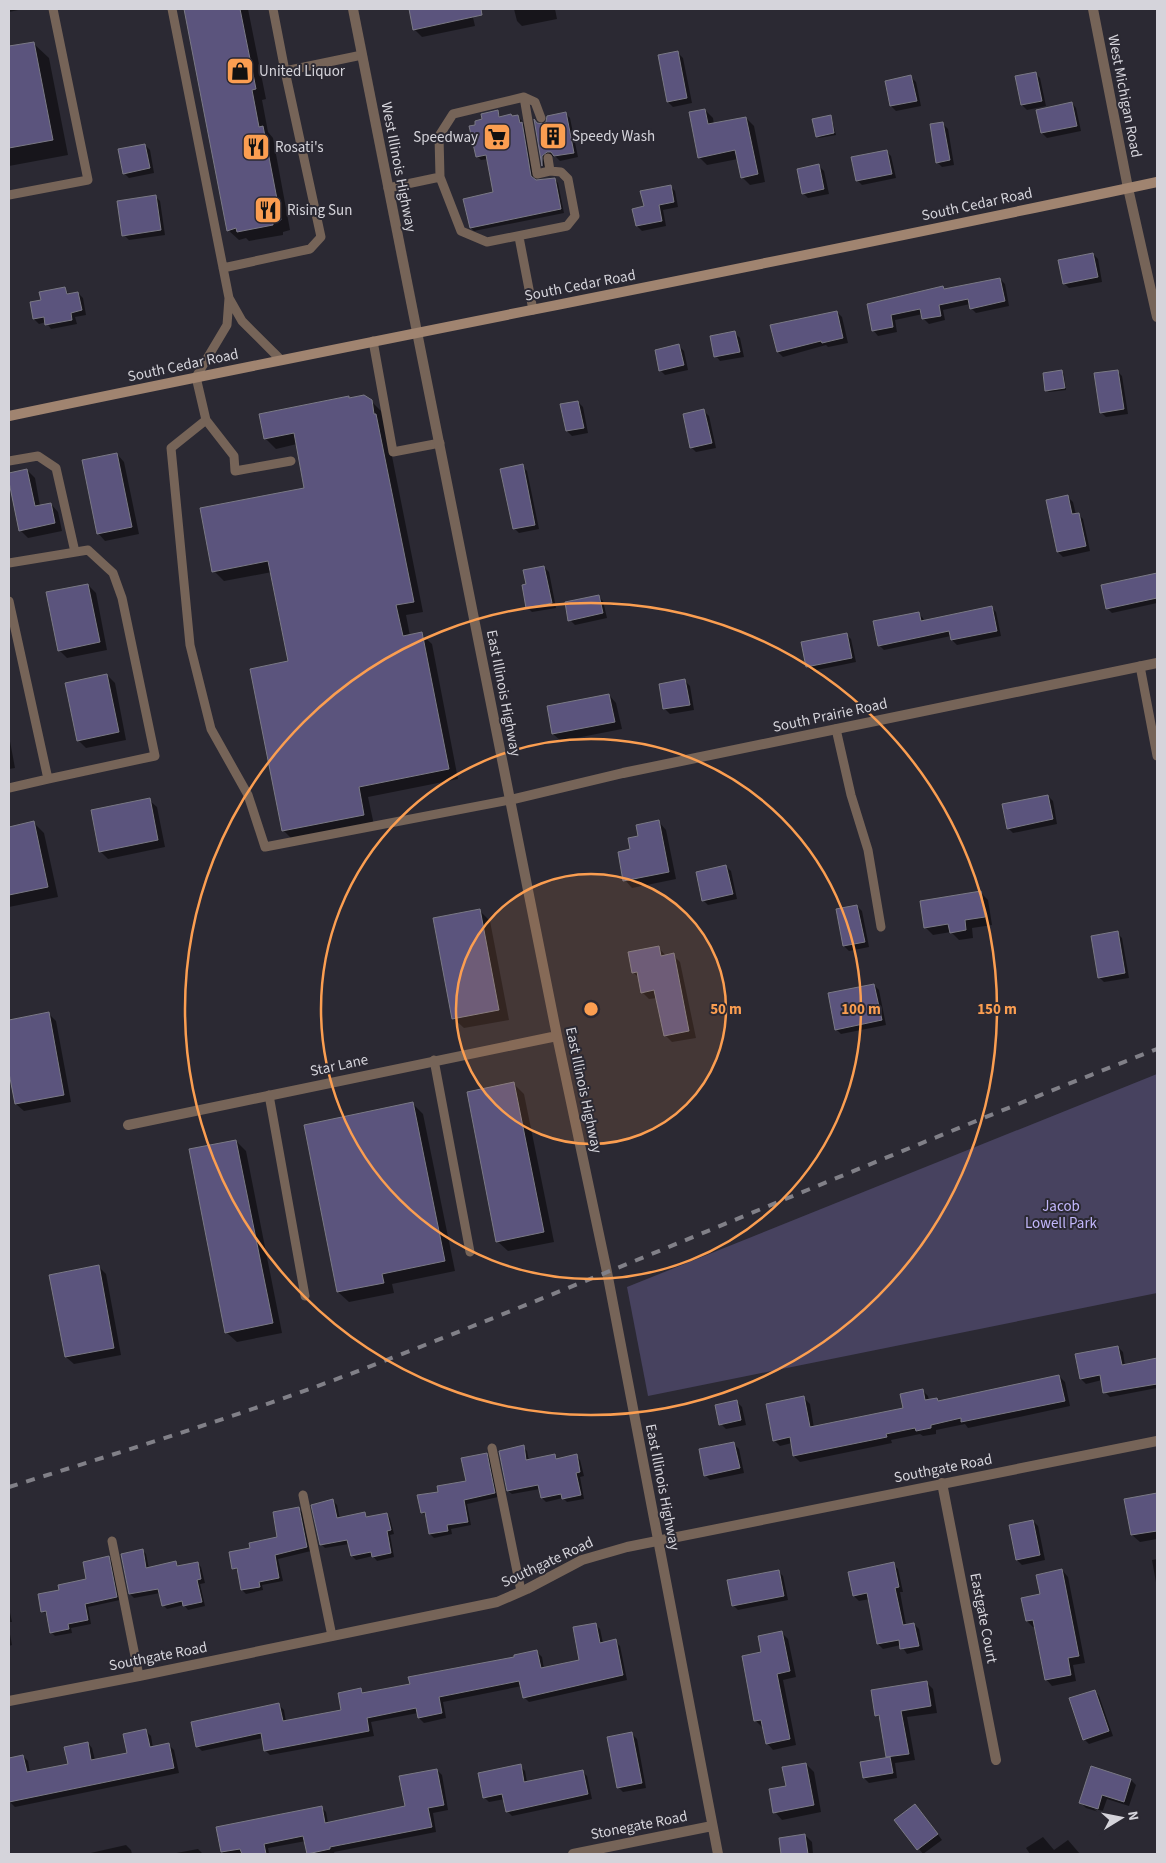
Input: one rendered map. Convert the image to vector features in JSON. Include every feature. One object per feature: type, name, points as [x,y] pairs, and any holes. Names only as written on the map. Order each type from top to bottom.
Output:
[{"type":"main road","name":"South Cedar Road","points":[[9,416],[1157,182]]},
{"type":"street","name":"West Illinois Highway","points":[[353,9],[417,332]]},
{"type":"street","name":"West Michigan Road","points":[[1093,9],[1128,188],[1157,317]]},
{"type":"street","name":"East Illinois Highway","points":[[417,332],[557,1036],[607,1272],[718,1854]]},
{"type":"street","name":"South Prairie Road","points":[[510,800],[623,773],[1157,663]]},
{"type":"street","name":"Star Lane","points":[[128,1125],[557,1036]]},
{"type":"street","name":"Southgate Road","points":[[9,1701],[497,1602],[582,1560],[610,1551],[1157,1441]]},
{"type":"street","name":"Eastgate Court","points":[[942,1483],[996,1760]]},
{"type":"street","name":"Stonegate Road","points":[[573,1854],[712,1826]]},
{"type":"lane","points":[[9,195],[88,180],[53,9]]},
{"type":"lane","points":[[172,9],[230,298],[242,321],[282,360]]},
{"type":"lane","points":[[223,268],[310,249],[321,237],[273,9]]},
{"type":"lane","points":[[285,71],[362,55]]},
{"type":"lane","points":[[524,97],[537,174],[550,171],[561,172],[568,179],[575,216],[567,226],[487,242],[461,231],[440,177],[439,136],[453,114],[524,97],[536,102],[541,118]]},
{"type":"lane","points":[[548,158],[550,171]]},
{"type":"lane","points":[[388,188],[440,177]]},
{"type":"lane","points":[[519,237],[533,310]]},
{"type":"lane","points":[[230,298],[227,325],[196,377],[206,420],[234,456],[235,471],[291,461]]},
{"type":"lane","points":[[373,341],[393,452],[440,443]]},
{"type":"lane","points":[[206,420],[171,448],[190,645],[210,729],[248,795],[265,847],[510,800]]},
{"type":"lane","points":[[9,461],[38,456],[56,468],[74,552]]},
{"type":"lane","points":[[9,563],[88,550],[113,573],[122,598],[155,756],[9,788]]},
{"type":"lane","points":[[9,601],[48,780]]},
{"type":"lane","points":[[1140,666],[1157,756]]},
{"type":"lane","points":[[836,729],[851,795],[868,850],[881,927]]},
{"type":"lane","points":[[434,1060],[470,1252]]},
{"type":"lane","points":[[269,1095],[305,1296]]},
{"type":"lane","points":[[492,1448],[521,1591]]},
{"type":"lane","points":[[303,1495],[332,1636]]},
{"type":"lane","points":[[112,1542],[139,1676]]},
{"type":"green space","name":"Jacob Lowell Park","points":[[1157,1074],[1157,1293],[648,1396],[627,1287]]},
{"type":"building","points":[[184,9],[240,9],[256,89],[252,90],[259,127],[263,126],[281,220],[273,222],[273,225],[237,232],[236,228],[227,231]]},
{"type":"building","points":[[409,9],[481,9],[482,15],[413,30]]},
{"type":"building","points":[[34,42],[53,140],[9,148],[9,46]]},
{"type":"building","points":[[678,51],[687,98],[667,102],[658,55]]},
{"type":"building","points":[[1036,72],[1042,101],[1021,105],[1015,76]]},
{"type":"building","points":[[911,75],[917,101],[890,106],[885,81]]},
{"type":"building","points":[[1072,102],[1077,126],[1041,133],[1036,110]]},
{"type":"building","points":[[705,109],[708,124],[746,117],[758,174],[741,178],[735,150],[698,158],[689,112]]},
{"type":"building","name":"Speedway","points":[[498,110],[499,117],[511,114],[512,116],[518,115],[520,123],[522,122],[531,176],[536,180],[555,178],[561,209],[470,228],[463,199],[493,192],[486,155],[476,157],[469,126],[475,125],[475,121],[482,119],[481,114]]},
{"type":"building","name":"Speedy Wash","points":[[566,112],[574,153],[554,156],[551,152],[547,152],[542,156],[542,166],[534,119],[537,123],[543,124],[546,122],[547,116]]},
{"type":"building","points":[[831,115],[834,133],[816,137],[812,119]]},
{"type":"building","points":[[943,122],[950,160],[936,163],[930,124]]},
{"type":"building","points":[[145,144],[150,168],[123,174],[118,149]]},
{"type":"building","points":[[887,150],[892,174],[856,181],[851,157]]},
{"type":"building","points":[[819,164],[824,189],[802,194],[797,169]]},
{"type":"building","points":[[671,185],[674,202],[659,205],[662,221],[636,226],[632,209],[644,206],[640,191]]},
{"type":"building","points":[[156,195],[161,230],[122,236],[117,201]]},
{"type":"building","points":[[1093,253],[1098,277],[1063,284],[1058,260]]},
{"type":"building","points":[[1000,278],[1005,301],[970,309],[968,299],[939,305],[941,316],[922,319],[920,309],[891,315],[893,327],[872,331],[867,304],[943,286],[944,289]]},
{"type":"building","points":[[65,287],[67,294],[78,292],[82,310],[71,313],[72,320],[45,325],[44,317],[33,319],[30,302],[41,300],[39,292]]},
{"type":"building","points":[[837,311],[843,338],[822,343],[821,341],[777,352],[770,325]]},
{"type":"building","points":[[735,331],[740,352],[714,357],[710,336]]},
{"type":"building","points":[[679,344],[684,365],[659,371],[655,350]]},
{"type":"building","points":[[1062,370],[1065,388],[1045,391],[1043,373]]},
{"type":"building","points":[[1118,370],[1124,409],[1100,413],[1094,373]]},
{"type":"building","points":[[364,395],[372,400],[374,414],[376,414],[414,602],[396,605],[403,636],[422,632],[449,769],[359,787],[364,815],[282,831],[250,669],[288,661],[268,561],[212,572],[200,508],[304,488],[294,433],[264,439],[259,414],[349,396],[349,398]]},
{"type":"building","points":[[578,401],[584,428],[566,431],[560,404]]},
{"type":"building","points":[[704,409],[712,443],[690,448],[683,414]]},
{"type":"building","points":[[117,453],[132,527],[97,534],[82,460]]},
{"type":"building","points":[[523,464],[535,525],[513,529],[500,469]]},
{"type":"building","points":[[27,469],[35,506],[51,503],[55,523],[19,531],[9,482],[9,473]]},
{"type":"building","points":[[1068,495],[1072,514],[1079,513],[1086,546],[1057,552],[1046,500]]},
{"type":"building","points":[[544,566],[552,603],[526,608],[522,585],[526,584],[523,570]]},
{"type":"building","points":[[1157,573],[1157,598],[1106,609],[1101,585]]},
{"type":"building","points":[[88,584],[100,642],[58,651],[46,592]]},
{"type":"building","points":[[599,595],[603,613],[568,621],[565,602]]},
{"type":"building","points":[[992,606],[997,631],[951,640],[949,631],[878,646],[873,621],[919,612],[921,621]]},
{"type":"building","points":[[847,633],[852,658],[806,667],[801,642]]},
{"type":"building","points":[[107,674],[119,732],[77,741],[65,683]]},
{"type":"building","points":[[685,679],[690,705],[663,709],[659,684]]},
{"type":"building","points":[[609,694],[615,722],[552,734],[547,706]]},
{"type":"building","points":[[1048,795],[1053,819],[1007,829],[1002,804]]},
{"type":"building","points":[[150,798],[158,840],[99,852],[91,810]]},
{"type":"building","points":[[659,820],[669,872],[623,881],[618,852],[630,849],[628,838],[638,836],[636,825]]},
{"type":"building","points":[[34,821],[48,887],[9,895],[9,827]]},
{"type":"building","points":[[726,865],[733,894],[702,901],[696,872]]},
{"type":"building","points":[[981,891],[985,917],[965,920],[966,930],[950,933],[948,924],[924,928],[920,901]]},
{"type":"building","points":[[857,905],[865,942],[843,946],[836,909]]},
{"type":"building","points":[[480,909],[499,1010],[452,1019],[433,918]]},
{"type":"building","points":[[1118,931],[1125,973],[1098,978],[1091,936]]},
{"type":"building","points":[[659,946],[661,956],[674,953],[689,1031],[664,1036],[654,990],[641,993],[637,972],[632,973],[628,952]]},
{"type":"building","points":[[874,984],[882,1020],[835,1030],[828,993]]},
{"type":"building","points":[[49,1012],[64,1095],[15,1104],[9,1073],[9,1020]]},
{"type":"building","points":[[514,1082],[544,1232],[496,1242],[467,1092]]},
{"type":"building","points":[[413,1102],[445,1261],[382,1274],[384,1283],[337,1292],[304,1125]]},
{"type":"building","points":[[236,1140],[273,1323],[225,1333],[189,1149]]},
{"type":"building","points":[[99,1265],[114,1348],[65,1357],[49,1275]]},
{"type":"building","points":[[1118,1346],[1122,1365],[1157,1358],[1157,1384],[1103,1393],[1100,1375],[1080,1379],[1075,1354]]},
{"type":"building","points":[[1059,1375],[1065,1401],[961,1422],[961,1418],[931,1425],[931,1428],[916,1431],[915,1428],[886,1434],[887,1437],[793,1456],[790,1437],[773,1441],[766,1404],[804,1396],[810,1427],[903,1408],[900,1394],[923,1389],[925,1400],[937,1398],[938,1401]]},
{"type":"building","points":[[737,1400],[741,1420],[719,1425],[715,1405]]},
{"type":"building","points":[[734,1442],[740,1468],[704,1476],[699,1449]]},
{"type":"building","points":[[524,1445],[526,1460],[555,1454],[556,1459],[577,1454],[580,1472],[576,1473],[581,1495],[562,1499],[561,1494],[541,1498],[538,1485],[507,1491],[499,1451]]},
{"type":"building","points":[[487,1453],[495,1493],[464,1500],[468,1522],[447,1525],[448,1531],[429,1534],[425,1512],[421,1513],[417,1495],[438,1492],[437,1486],[466,1481],[461,1458]]},
{"type":"building","points":[[1157,1493],[1157,1531],[1131,1535],[1124,1499]]},
{"type":"building","points":[[333,1499],[337,1518],[365,1512],[366,1517],[387,1513],[391,1530],[387,1531],[391,1553],[372,1557],[371,1552],[351,1556],[347,1540],[320,1545],[311,1505]]},
{"type":"building","points":[[299,1507],[307,1547],[275,1555],[279,1578],[259,1582],[260,1587],[241,1590],[237,1568],[232,1569],[229,1552],[250,1548],[249,1543],[277,1537],[273,1512]]},
{"type":"building","points":[[1033,1520],[1040,1555],[1016,1560],[1009,1525]]},
{"type":"building","points":[[143,1549],[146,1568],[176,1561],[177,1566],[198,1562],[201,1579],[197,1580],[202,1602],[183,1606],[182,1601],[162,1606],[158,1589],[129,1594],[121,1554]]},
{"type":"building","points":[[109,1556],[117,1597],[85,1604],[88,1620],[68,1624],[69,1629],[50,1633],[46,1611],[41,1612],[38,1594],[59,1590],[58,1585],[86,1579],[83,1562]]},
{"type":"building","points":[[894,1562],[899,1587],[895,1588],[903,1625],[914,1623],[919,1646],[900,1649],[899,1640],[877,1644],[867,1593],[853,1596],[848,1572]]},
{"type":"building","points":[[1062,1569],[1079,1656],[1068,1658],[1071,1675],[1045,1680],[1033,1620],[1026,1621],[1021,1598],[1040,1594],[1036,1575]]},
{"type":"building","points":[[779,1570],[784,1596],[732,1606],[727,1580]]},
{"type":"building","points":[[596,1623],[600,1643],[616,1639],[623,1675],[523,1698],[519,1681],[439,1697],[442,1713],[418,1718],[416,1708],[367,1718],[369,1731],[264,1751],[261,1733],[196,1747],[191,1722],[279,1703],[283,1721],[341,1710],[338,1693],[361,1688],[362,1693],[410,1684],[408,1677],[514,1657],[514,1655],[537,1650],[541,1668],[579,1660],[573,1627]]},
{"type":"building","points":[[782,1631],[790,1671],[777,1674],[790,1739],[766,1744],[761,1720],[754,1721],[742,1656],[761,1652],[758,1636]]},
{"type":"building","points":[[927,1681],[931,1706],[901,1711],[909,1754],[886,1757],[879,1715],[875,1716],[871,1690]]},
{"type":"building","points":[[1095,1690],[1109,1731],[1083,1740],[1069,1698]]},
{"type":"building","points":[[146,1729],[150,1747],[169,1743],[174,1768],[9,1802],[9,1758],[23,1755],[27,1772],[68,1764],[64,1747],[88,1742],[91,1760],[127,1753],[123,1734]]},
{"type":"building","points":[[632,1732],[642,1783],[617,1788],[607,1737]]},
{"type":"building","points":[[890,1757],[893,1773],[863,1778],[860,1762]]},
{"type":"building","points":[[806,1763],[814,1805],[773,1813],[769,1789],[786,1786],[782,1767]]},
{"type":"building","points":[[521,1764],[524,1782],[583,1770],[588,1794],[506,1812],[502,1794],[483,1798],[478,1773]]},
{"type":"building","points":[[1091,1766],[1131,1779],[1124,1802],[1102,1795],[1098,1809],[1079,1803]]},
{"type":"building","points":[[437,1769],[444,1805],[428,1808],[432,1827],[330,1847],[330,1849],[307,1854],[303,1836],[264,1844],[266,1854],[242,1854],[240,1849],[221,1852],[216,1827],[322,1806],[325,1823],[405,1806],[399,1776]]},
{"type":"building","points":[[915,1804],[938,1834],[917,1850],[894,1820]]},
{"type":"building","points":[[805,1834],[808,1854],[781,1854],[779,1838]]},
{"type":"railway","points":[[9,1487],[200,1426],[342,1377],[486,1321],[1157,1049]]},
{"type":"place","name":"United Liquor","points":[[240,71]]},
{"type":"place","name":"Speedy Wash","points":[[553,136]]},
{"type":"place","name":"Speedway","points":[[497,137]]},
{"type":"place","name":"Rosati's","points":[[256,147]]},
{"type":"place","name":"Rising Sun","points":[[268,210]]}]
